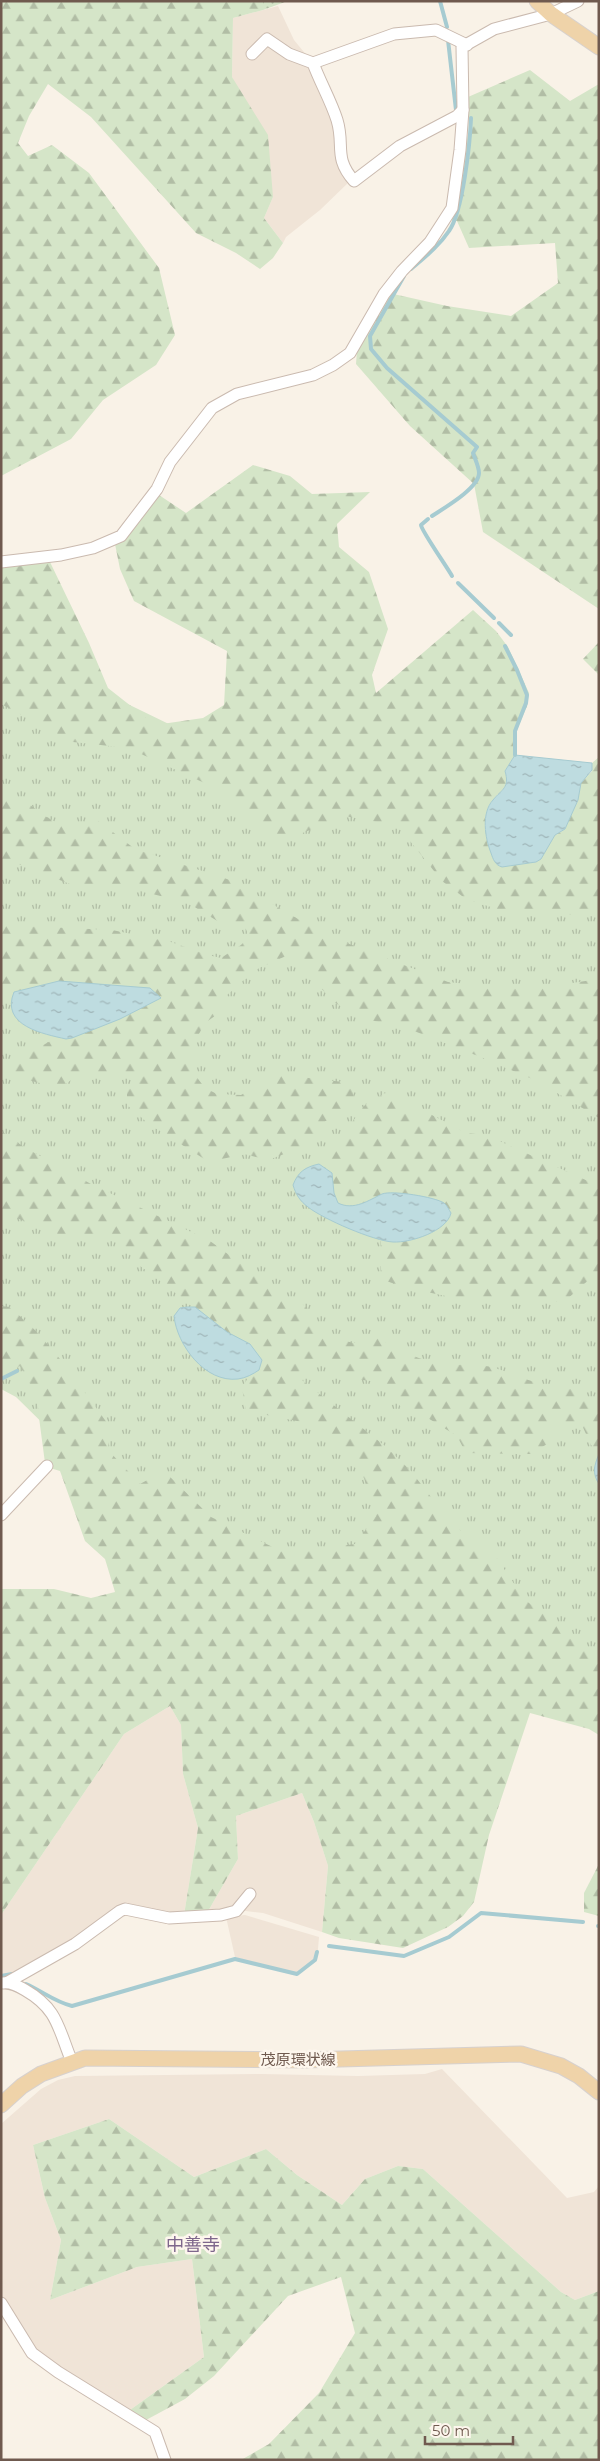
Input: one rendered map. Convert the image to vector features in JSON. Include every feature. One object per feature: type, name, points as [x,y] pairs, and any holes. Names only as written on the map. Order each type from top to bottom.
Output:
[{"type":"main road","points":[[538,1],[551,14],[599,47]]},
{"type":"main road","name":"茂原環状線","points":[[1,2106],[22,2086],[41,2074],[72,2062],[95,2058],[305,2060],[520,2054],[561,2066],[579,2076],[599,2092]]},
{"type":"street","points":[[1,562],[61,555],[93,548],[121,536],[157,489],[170,462],[212,408],[237,394],[312,375],[333,365],[350,353],[384,294],[402,271],[430,242],[452,208],[463,110],[462,47],[494,29],[551,14],[578,1]]},
{"type":"street","points":[[252,54],[267,39],[289,54],[312,63],[394,34],[436,30],[467,45]]},
{"type":"street","points":[[312,63],[337,120],[340,156],[345,171],[354,181],[400,146],[457,116],[463,110]]},
{"type":"street","points":[[1,1515],[47,1466]]},
{"type":"street","points":[[5,1983],[75,1944],[120,1910],[125,1909],[169,1918],[221,1915],[236,1911],[250,1894]]},
{"type":"street","points":[[5,1983],[37,1997],[48,2006],[72,2062]]},
{"type":"street","points":[[1,2303],[32,2353],[58,2372],[155,2432],[165,2460]]},
{"type":"shaded area","points":[[278,6],[294,40],[308,57],[333,114],[349,182],[320,210],[286,237],[283,243],[264,218],[273,197],[232,77],[233,18]]},
{"type":"shaded area","points":[[170,1706],[181,1725],[183,1774],[198,1828],[184,1915],[118,1905],[74,1942],[1,1980],[1,1915],[124,1734]]},
{"type":"shaded area","points":[[302,1793],[314,1822],[328,1866],[322,1932],[263,1913],[229,1909],[207,1913],[238,1859],[236,1816]]},
{"type":"shaded area","points":[[245,1915],[319,1937],[317,1961],[293,1975],[235,1957],[226,1917]]},
{"type":"shaded area","points":[[442,2069],[567,2198],[594,2192],[599,2186],[599,2291],[575,2300],[561,2292],[423,2169],[398,2166],[365,2179],[342,2205],[297,2175],[266,2149],[194,2177],[109,2119],[33,2145],[45,2198],[61,2240],[50,2300],[137,2267],[192,2259],[204,2357],[130,2410],[69,2377],[37,2351],[1,2298],[1,2124],[41,2089],[58,2080],[75,2076],[262,2074],[358,2076],[425,2074]]},
{"type":"green space","points":[[1,1],[263,1],[263,10],[233,18],[232,77],[268,135],[273,197],[264,218],[283,243],[273,258],[260,269],[236,253],[196,233],[91,117],[48,84],[29,116],[18,143],[28,156],[52,145],[89,173],[159,268],[175,335],[156,365],[103,400],[71,439],[1,476]]},
{"type":"green space","points":[[263,1],[285,1],[285,2],[263,10]]},
{"type":"green space","points":[[530,70],[570,101],[599,84],[599,609],[483,532],[474,484],[410,426],[356,364],[357,351],[389,293],[447,306],[511,316],[558,283],[555,243],[469,248],[457,221],[451,220],[469,130],[468,97]]},
{"type":"green space","points":[[253,465],[290,476],[312,494],[370,492],[337,524],[339,547],[369,572],[388,629],[372,675],[376,693],[473,610],[496,631],[508,647],[529,693],[527,706],[514,737],[515,755],[505,771],[506,785],[493,800],[486,815],[485,833],[487,843],[493,860],[498,866],[536,862],[555,835],[565,829],[581,783],[592,771],[592,763],[599,757],[599,910],[579,915],[497,909],[466,899],[442,881],[398,826],[345,816],[280,842],[211,786],[128,748],[73,742],[1,704],[1,565],[50,562],[89,643],[108,688],[155,725],[203,718],[224,705],[227,651],[134,601],[120,569],[115,544],[159,495],[186,513]]},
{"type":"green space","points":[[1,630],[103,692],[175,727],[599,868],[599,1699],[251,1590],[75,1455],[16,1397],[1,1389]]},
{"type":"green space","points":[[599,642],[599,675],[583,659]]},
{"type":"green space","points":[[1,797],[29,804],[43,815],[68,829],[97,820],[135,849],[230,880],[326,935],[448,982],[496,987],[538,988],[599,979],[599,1118],[537,1081],[478,1056],[409,1029],[357,1017],[334,1002],[303,969],[286,956],[259,968],[226,996],[219,1013],[205,1023],[195,1041],[192,1059],[195,1075],[205,1088],[217,1094],[241,1095],[275,1074],[343,1082],[351,1086],[355,1098],[349,1113],[323,1122],[314,1150],[295,1150],[268,1160],[244,1154],[209,1162],[149,1124],[127,1105],[127,1090],[134,1076],[76,1076],[61,1088],[19,1078],[6,1065],[58,1037],[72,1038],[120,1019],[161,998],[135,988],[60,981],[14,992],[8,1001],[1,999],[1,925],[112,930],[171,942],[221,958],[241,945],[249,936],[245,927],[219,922],[188,903],[125,887],[70,884],[13,862],[1,861]]},
{"type":"green space","points":[[385,1093],[412,1110],[430,1114],[466,1133],[486,1135],[599,1186],[599,1274],[563,1302],[522,1298],[460,1299],[403,1287],[381,1279],[381,1239],[404,1240],[440,1229],[383,1194],[361,1204],[343,1205],[338,1203],[334,1193],[329,1153],[365,1105]]},
{"type":"green space","points":[[1,1131],[24,1147],[91,1184],[210,1241],[284,1295],[307,1307],[311,1327],[322,1334],[353,1343],[374,1336],[408,1354],[436,1363],[489,1366],[538,1383],[565,1385],[599,1401],[599,1452],[591,1445],[581,1423],[554,1423],[547,1444],[531,1454],[466,1453],[457,1436],[418,1412],[402,1408],[378,1382],[355,1379],[320,1359],[303,1365],[297,1376],[385,1446],[410,1470],[452,1524],[496,1557],[525,1600],[599,1655],[599,1735],[589,1729],[530,1713],[489,1835],[474,1902],[463,1916],[448,1927],[403,1948],[339,1938],[322,1932],[328,1866],[314,1822],[302,1793],[236,1816],[238,1859],[207,1913],[184,1915],[198,1828],[183,1774],[181,1725],[170,1706],[124,1734],[1,1915],[1,1589],[54,1589],[91,1598],[115,1592],[105,1559],[85,1541],[60,1471],[50,1468],[45,1463],[36,1395],[20,1366],[1,1376],[1,1306],[10,1307],[37,1332],[65,1365],[110,1427],[108,1450],[140,1484],[164,1471],[211,1517],[285,1553],[355,1544],[376,1516],[364,1478],[322,1426],[246,1411],[242,1388],[249,1376],[259,1370],[250,1344],[227,1332],[135,1262],[118,1236],[63,1236],[1,1212]]},
{"type":"green space","points":[[599,1864],[599,1916],[584,1912],[584,1893]]},
{"type":"green space","points":[[109,2119],[194,2177],[266,2149],[297,2175],[342,2205],[365,2179],[398,2166],[423,2169],[561,2292],[575,2300],[599,2291],[599,2460],[241,2460],[269,2444],[319,2393],[355,2333],[341,2277],[288,2296],[214,2376],[185,2399],[146,2420],[130,2410],[204,2357],[192,2259],[137,2267],[50,2300],[61,2240],[45,2198],[33,2145]]},
{"type":"water","points":[[515,755],[592,763],[592,770],[581,783],[578,800],[565,829],[555,835],[541,859],[536,862],[502,867],[495,862],[489,847],[485,826],[489,805],[506,785],[505,771]]},
{"type":"water","points":[[59,981],[150,988],[161,998],[120,1019],[66,1039],[36,1031],[18,1020],[13,1013],[11,1004],[14,992]]},
{"type":"water","points":[[319,1164],[332,1173],[334,1193],[338,1203],[350,1206],[367,1202],[382,1194],[404,1194],[423,1196],[439,1201],[445,1204],[451,1213],[443,1225],[418,1238],[393,1242],[362,1234],[315,1212],[305,1205],[295,1192],[293,1185],[300,1173]]},
{"type":"water","points":[[195,1307],[227,1332],[250,1344],[262,1360],[259,1370],[244,1378],[226,1379],[214,1375],[204,1368],[187,1350],[176,1327],[174,1316],[180,1308]]},
{"type":"water","points":[[599,1454],[599,1484],[594,1469]]},
{"type":"waterway","points":[[440,1],[447,27]]},
{"type":"waterway","points":[[448,40],[456,110]]},
{"type":"waterway","points":[[411,269],[441,242],[454,221],[465,176],[471,118]]},
{"type":"waterway","points":[[404,276],[370,336],[371,349],[387,368],[477,447],[473,453],[479,471],[477,479],[460,497],[432,516]]},
{"type":"waterway","points":[[428,519],[421,525],[422,528],[452,576]]},
{"type":"waterway","points":[[458,583],[494,618]]},
{"type":"waterway","points":[[499,623],[511,635]]},
{"type":"waterway","points":[[505,646],[527,695],[526,703],[515,731],[515,755]]},
{"type":"waterway","points":[[1,1379],[17,1371]]},
{"type":"waterway","points":[[329,1946],[404,1956],[449,1937],[481,1913],[583,1922]]},
{"type":"waterway","points":[[26,1984],[60,2002],[72,2006],[235,1959],[297,1974],[315,1960],[317,1952]]},
{"type":"waterway","points":[[1,1976],[12,1974]]},
{"type":"district","name":"中善寺","points":[[193,2245]]}]
